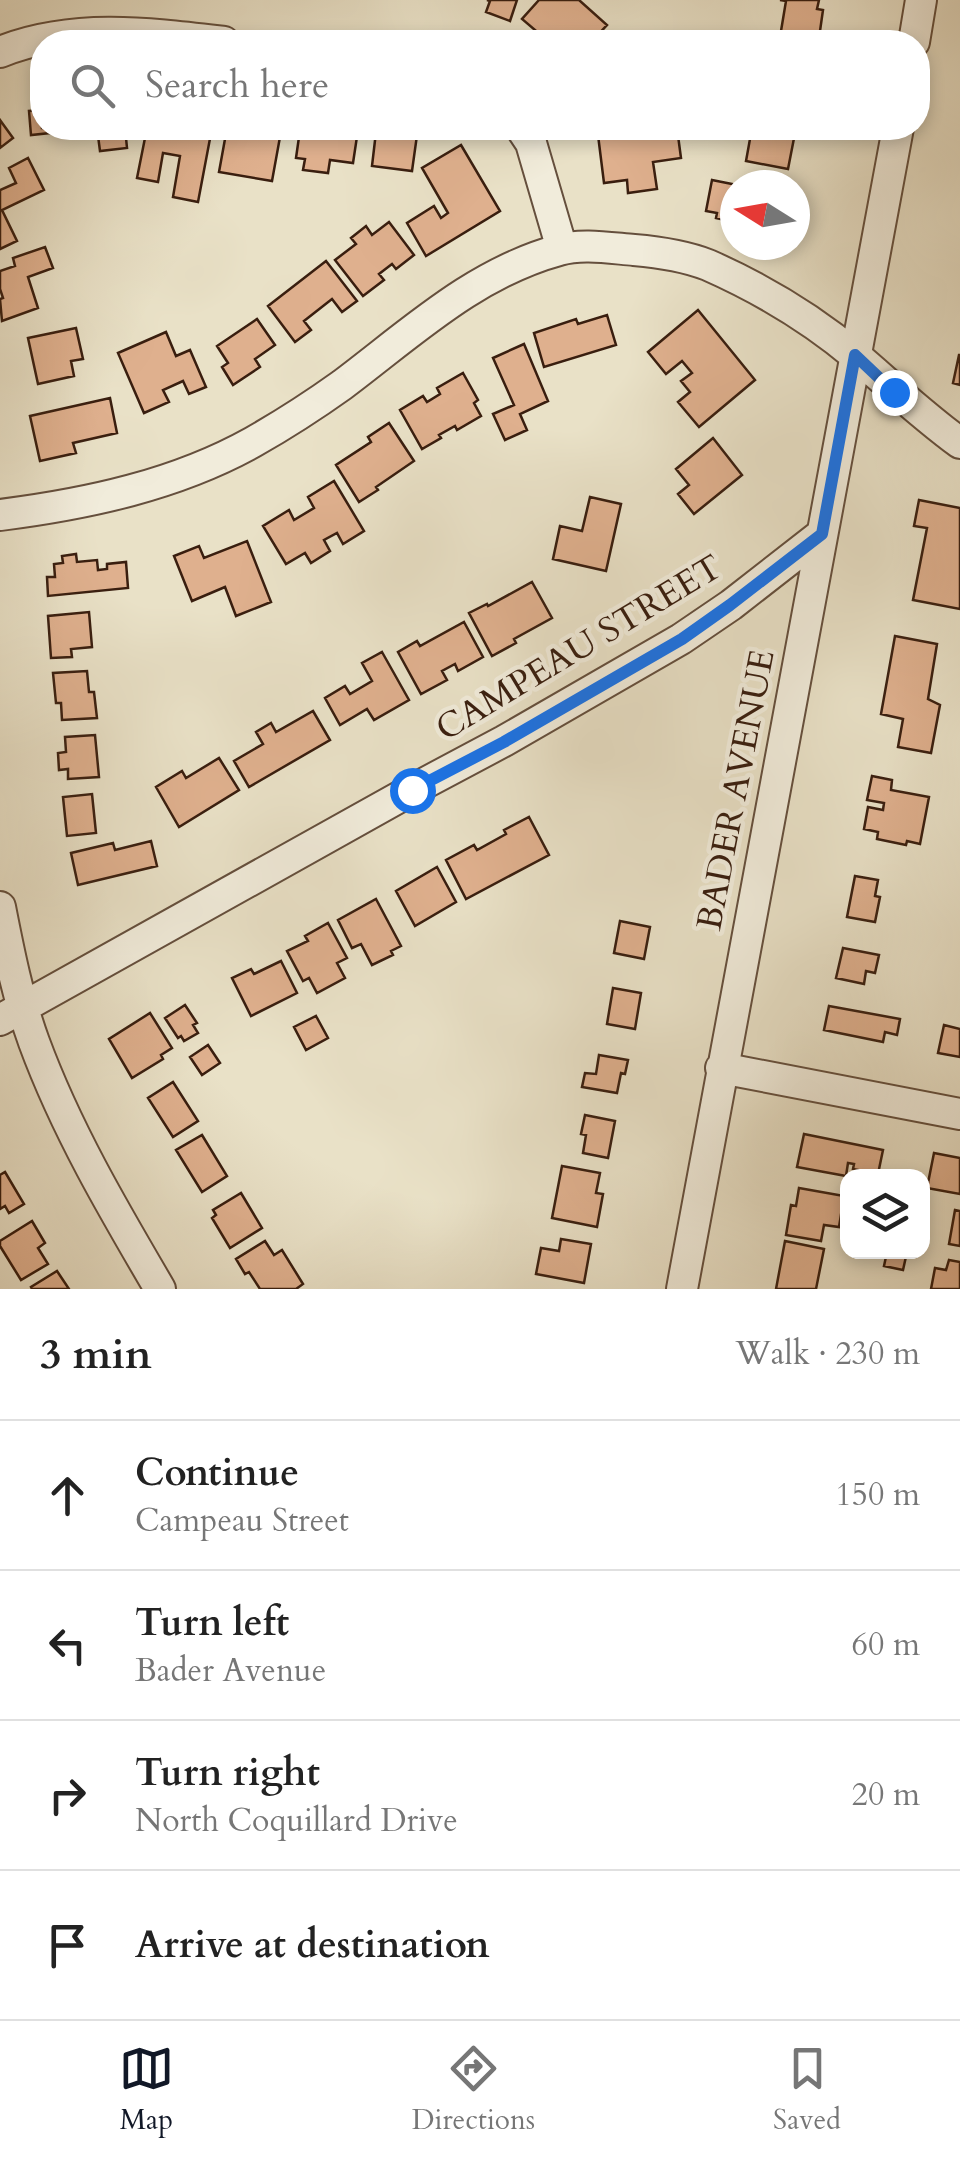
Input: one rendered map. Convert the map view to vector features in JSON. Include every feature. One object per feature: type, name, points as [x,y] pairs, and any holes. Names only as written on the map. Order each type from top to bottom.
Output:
[{"type":"street","points":[[916,30],[921,0]]},
{"type":"street","points":[[0,52],[30,41]]},
{"type":"street","points":[[529,140],[562,248]]},
{"type":"street","name":"BADER AVENUE","points":[[682,1289],[896,140]]},
{"type":"street","points":[[0,515],[92,501],[148,486],[251,443],[338,388],[457,296],[505,269],[562,248],[658,252],[703,263],[750,285],[855,355],[894,392],[960,443]]},
{"type":"street","name":"CAMPEAU STREET","points":[[11,1014],[504,742],[682,639],[822,534]]},
{"type":"street","points":[[0,908],[12,969],[11,1014],[81,1150],[160,1289]]},
{"type":"street","points":[[721,1068],[960,1114]]},
{"type":"building","points":[[487,0],[517,0],[510,21],[486,12],[490,1]]},
{"type":"building","points":[[539,0],[579,0],[607,25],[602,30],[535,30],[522,19]]},
{"type":"building","points":[[780,0],[819,0],[817,9],[823,10],[820,30],[781,30],[786,1]]},
{"type":"building","points":[[0,120],[13,138],[0,148]]},
{"type":"building","points":[[99,140],[126,140],[127,148],[100,151]]},
{"type":"building","points":[[145,140],[210,140],[198,202],[173,197],[180,156],[163,153],[158,182],[137,178]]},
{"type":"building","points":[[225,140],[279,140],[272,181],[219,172]]},
{"type":"building","points":[[299,140],[356,140],[353,163],[330,160],[328,173],[303,170],[305,159],[296,158]]},
{"type":"building","points":[[375,140],[416,140],[412,171],[372,166]]},
{"type":"building","points":[[599,140],[679,140],[681,158],[653,162],[657,189],[628,193],[627,180],[604,183]]},
{"type":"building","points":[[750,140],[794,140],[788,169],[746,161]]},
{"type":"building","points":[[461,145],[500,211],[426,256],[407,223],[434,206],[441,218],[448,213],[422,168]]},
{"type":"building","points":[[28,158],[44,190],[2,210],[17,241],[0,249],[0,190],[16,183],[9,168]]},
{"type":"building","points":[[712,180],[720,182],[720,219],[716,218],[717,213],[706,211]]},
{"type":"building","points":[[389,222],[414,255],[396,269],[392,264],[379,274],[384,280],[363,296],[335,260],[356,244],[351,238],[366,226],[372,235]]},
{"type":"building","points":[[45,247],[53,268],[28,277],[38,308],[2,321],[0,271],[15,266],[13,258]]},
{"type":"building","points":[[326,261],[357,301],[342,312],[332,299],[304,321],[311,330],[295,342],[268,306]]},
{"type":"building","points":[[698,310],[755,380],[699,427],[678,402],[690,392],[681,381],[692,373],[682,361],[666,374],[648,352]]},
{"type":"building","points":[[607,315],[616,345],[544,367],[534,333],[576,319],[578,324]]},
{"type":"building","points":[[257,319],[275,345],[255,359],[260,367],[233,385],[222,367],[228,363],[217,346]]},
{"type":"building","points":[[76,328],[83,359],[71,361],[74,376],[38,384],[28,338]]},
{"type":"building","points":[[166,332],[176,356],[190,350],[206,387],[189,394],[183,381],[163,390],[169,402],[144,413],[118,353]]},
{"type":"building","points":[[524,344],[548,401],[520,414],[527,430],[505,440],[493,414],[514,405],[493,358]]},
{"type":"building","points":[[960,355],[960,385],[953,383]]},
{"type":"building","points":[[463,373],[478,400],[474,403],[481,416],[457,430],[455,426],[422,449],[400,410],[423,396],[427,402],[440,394],[437,388]]},
{"type":"building","points":[[110,398],[117,433],[73,443],[76,453],[40,461],[30,416]]},
{"type":"building","points":[[389,423],[414,461],[359,502],[336,465],[371,442],[368,437]]},
{"type":"building","points":[[713,438],[742,475],[694,514],[678,494],[689,485],[676,469]]},
{"type":"building","points":[[334,481],[364,531],[343,544],[337,533],[324,540],[330,551],[311,563],[305,553],[286,564],[263,526],[289,510],[294,520],[314,508],[308,497]]},
{"type":"building","points":[[590,497],[621,504],[606,571],[553,559],[560,526],[582,531]]},
{"type":"building","points":[[919,500],[960,508],[960,609],[913,600],[927,528],[914,526]]},
{"type":"building","points":[[247,541],[271,602],[236,616],[225,587],[192,601],[174,556],[199,546],[204,558]]},
{"type":"building","points":[[76,554],[77,562],[97,560],[98,570],[107,569],[107,564],[126,562],[128,588],[48,596],[47,577],[55,577],[54,564],[63,563],[62,556]]},
{"type":"building","points":[[532,582],[552,618],[492,656],[469,613]]},
{"type":"building","points":[[89,612],[92,647],[71,649],[72,657],[51,658],[48,616]]},
{"type":"building","points":[[464,622],[483,657],[458,671],[455,664],[442,671],[447,680],[421,694],[398,652],[417,641],[420,646]]},
{"type":"building","points":[[895,636],[937,644],[928,699],[940,705],[931,753],[898,747],[903,719],[881,714]]},
{"type":"building","points":[[382,652],[409,700],[374,720],[367,709],[340,725],[325,698],[345,686],[350,694],[372,681],[362,663]]},
{"type":"building","points":[[87,671],[97,718],[62,720],[53,673]]},
{"type":"building","points":[[313,711],[330,740],[249,787],[234,761],[263,744],[256,732],[271,723],[276,732]]},
{"type":"building","points":[[95,735],[99,777],[68,779],[68,769],[59,770],[58,753],[66,752],[65,737]]},
{"type":"building","points":[[219,758],[239,790],[179,827],[156,787],[182,771],[186,778]]},
{"type":"building","points":[[872,776],[892,780],[891,790],[929,797],[920,844],[877,839],[878,832],[864,829],[868,807],[883,810],[884,803],[867,800]]},
{"type":"building","points":[[92,794],[96,833],[67,836],[63,797]]},
{"type":"building","points":[[529,817],[549,855],[466,899],[446,860],[474,845],[477,850]]},
{"type":"building","points":[[151,841],[157,866],[78,885],[71,853],[113,843],[115,850]]},
{"type":"building","points":[[437,867],[456,902],[415,926],[396,891]]},
{"type":"building","points":[[855,876],[878,880],[875,896],[880,897],[875,922],[847,917]]},
{"type":"building","points":[[376,899],[401,946],[391,951],[393,955],[372,965],[361,944],[352,948],[338,920]]},
{"type":"building","points":[[620,921],[650,927],[644,959],[614,953]]},
{"type":"building","points":[[328,923],[347,958],[337,963],[345,978],[317,993],[309,978],[303,981],[287,951],[308,941],[305,936]]},
{"type":"building","points":[[843,948],[879,955],[875,973],[866,971],[864,984],[836,978]]},
{"type":"building","points":[[281,961],[297,993],[251,1016],[232,978],[251,969],[254,974]]},
{"type":"building","points":[[613,988],[641,993],[635,1029],[607,1024]]},
{"type":"building","points":[[185,1005],[197,1023],[193,1025],[198,1033],[184,1041],[165,1018]]},
{"type":"building","points":[[829,1006],[900,1019],[897,1035],[885,1032],[883,1042],[824,1030]]},
{"type":"building","points":[[150,1013],[172,1048],[161,1055],[163,1059],[132,1078],[109,1039]]},
{"type":"building","points":[[316,1016],[328,1038],[306,1050],[294,1027]]},
{"type":"building","points":[[944,1025],[960,1029],[960,1057],[938,1053]]},
{"type":"building","points":[[208,1045],[220,1063],[202,1075],[190,1057]]},
{"type":"building","points":[[599,1055],[628,1060],[617,1093],[582,1087],[585,1073],[596,1074]]},
{"type":"building","points":[[173,1082],[198,1121],[173,1137],[148,1098]]},
{"type":"building","points":[[585,1115],[615,1121],[608,1158],[583,1153]]},
{"type":"building","points":[[804,1134],[883,1150],[879,1169],[853,1169],[854,1164],[848,1163],[847,1169],[840,1169],[840,1175],[797,1167]]},
{"type":"building","points":[[202,1135],[227,1176],[202,1192],[176,1150]]},
{"type":"building","points":[[934,1153],[960,1158],[960,1194],[930,1189]]},
{"type":"building","points":[[562,1166],[600,1173],[596,1193],[603,1194],[597,1227],[552,1218]]},
{"type":"building","points":[[5,1172],[24,1204],[9,1213],[5,1206],[0,1209],[0,1175]]},
{"type":"building","points":[[799,1188],[840,1195],[839,1227],[824,1225],[821,1241],[786,1235],[791,1205],[796,1206]]},
{"type":"building","points":[[241,1193],[262,1228],[230,1248],[212,1218],[216,1215],[213,1210]]},
{"type":"building","points":[[955,1210],[960,1211],[960,1246],[949,1244]]},
{"type":"building","points":[[32,1221],[45,1243],[38,1248],[48,1264],[21,1280],[0,1241]]},
{"type":"building","points":[[561,1239],[591,1244],[584,1283],[536,1274],[541,1248],[559,1251]]},
{"type":"building","points":[[265,1241],[274,1255],[282,1250],[303,1284],[296,1289],[260,1289],[249,1272],[245,1274],[236,1259]]},
{"type":"building","points":[[785,1241],[824,1249],[816,1289],[776,1289]]},
{"type":"building","points":[[886,1259],[905,1259],[903,1270],[884,1266]]},
{"type":"building","points":[[949,1260],[960,1262],[960,1289],[931,1289],[935,1268],[946,1270]]},
{"type":"building","points":[[57,1271],[69,1289],[32,1289],[31,1287]]},
{"type":"route","points":[[412,790],[504,742],[682,639],[822,534],[855,355],[894,392]]}]
